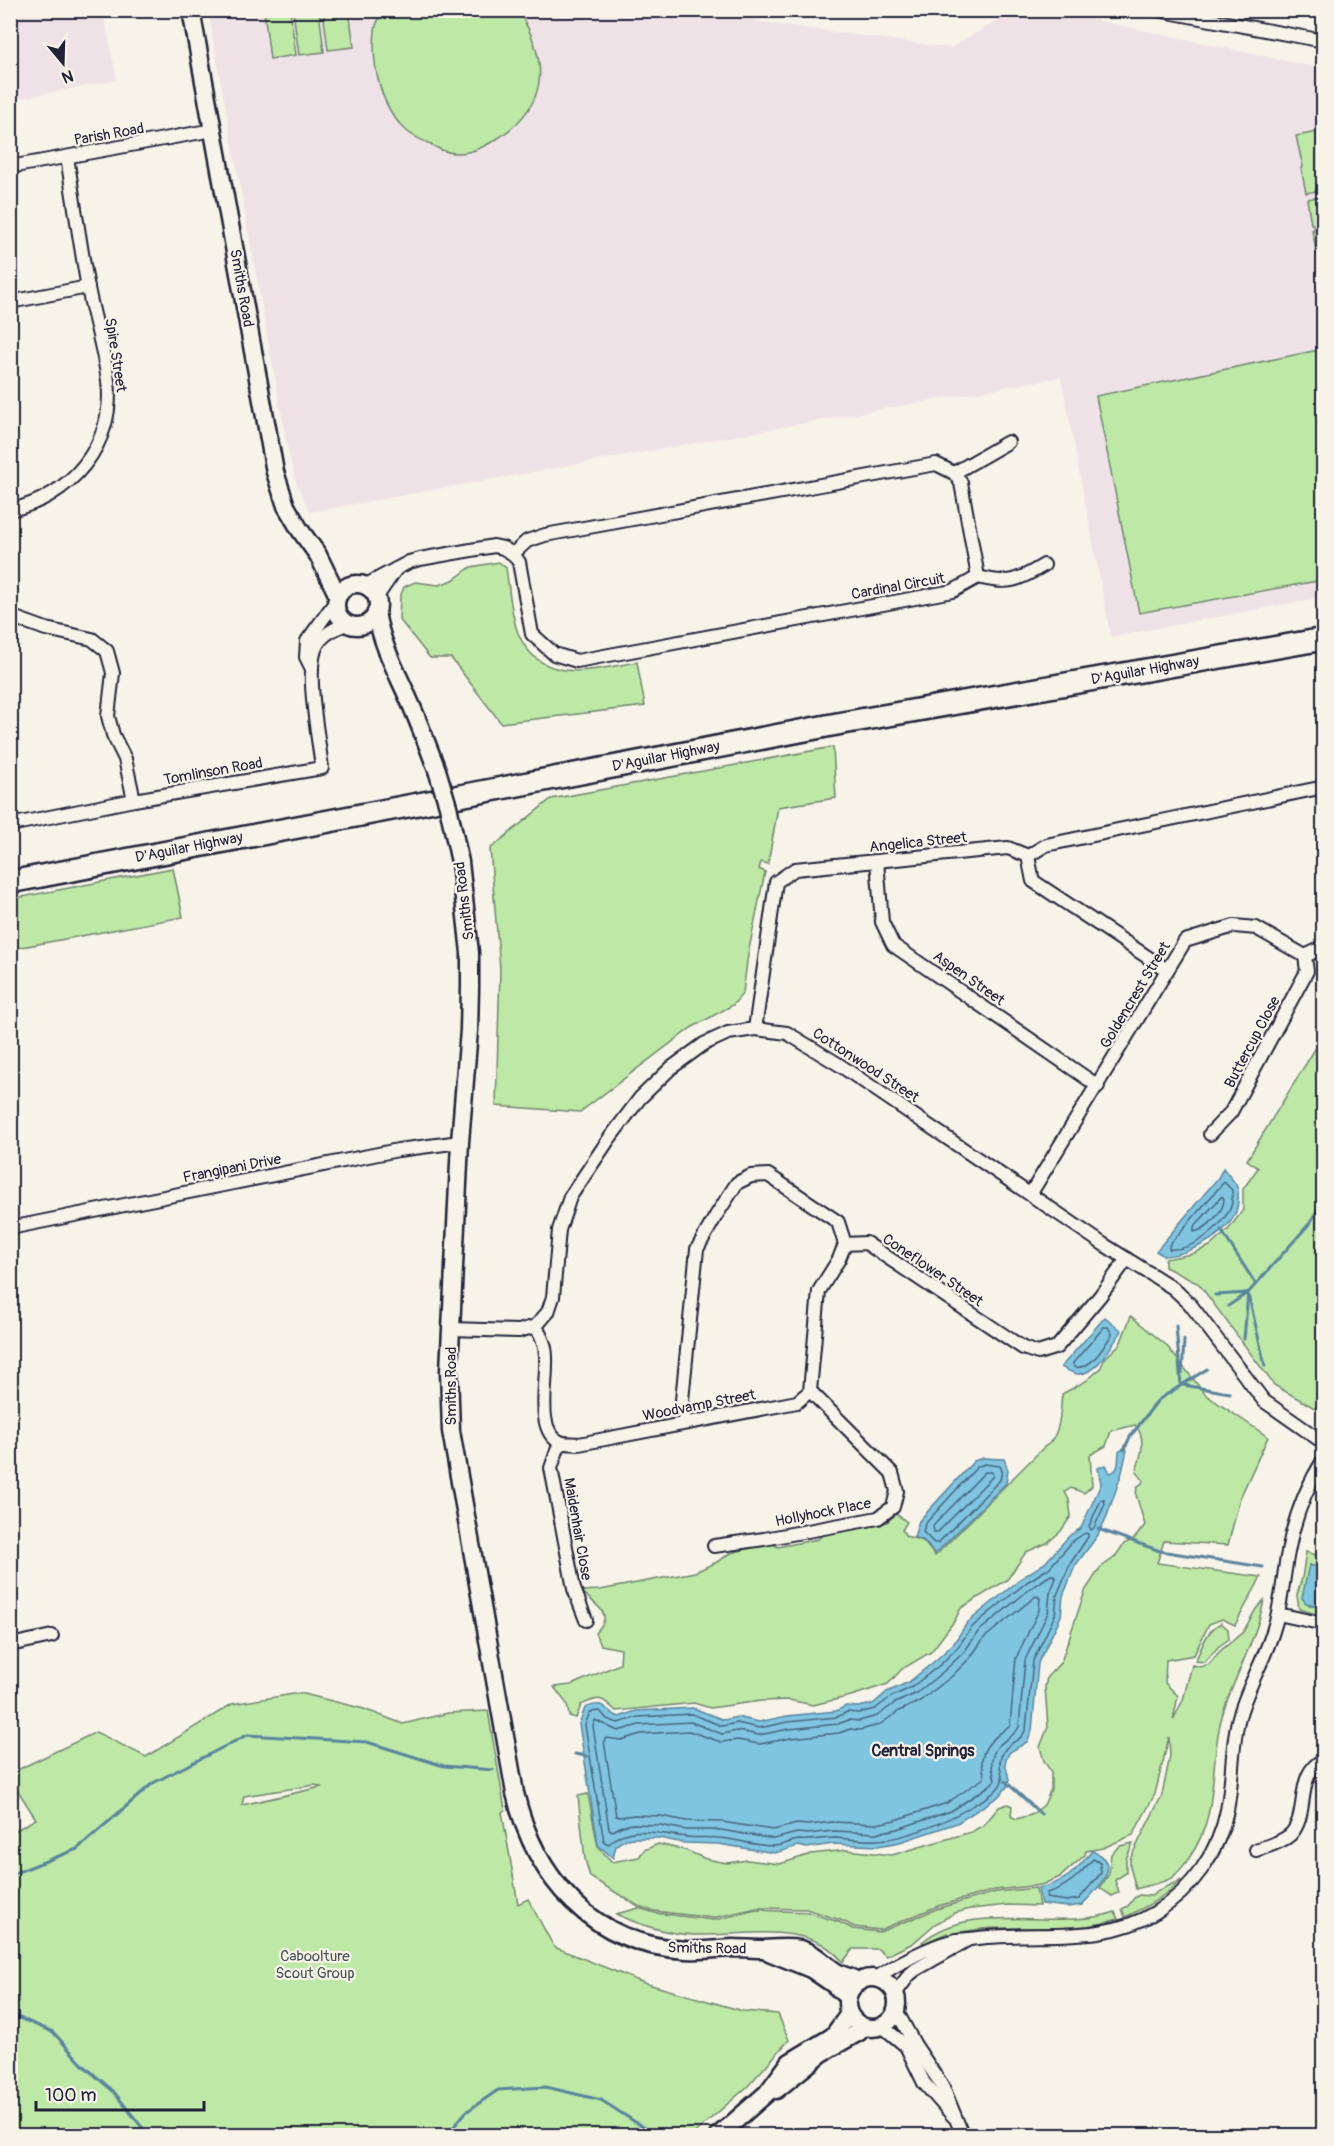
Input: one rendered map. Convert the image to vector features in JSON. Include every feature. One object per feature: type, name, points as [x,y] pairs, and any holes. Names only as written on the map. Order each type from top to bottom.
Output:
[{"type":"highway","name":"D'Aguilar Highway","points":[[10,882],[837,724],[1323,639]]},
{"type":"main road","name":"Smiths Road","points":[[191,10],[275,472],[286,506],[318,555],[337,598]]},
{"type":"main road","name":"Smiths Road","points":[[318,555],[340,574],[361,585]]},
{"type":"main road","points":[[361,585],[372,591],[376,605],[368,623],[351,625],[338,614],[337,598],[346,587],[361,585]]},
{"type":"main road","name":"Smiths Road","points":[[376,605],[379,631],[389,660],[419,722],[437,770],[448,806],[460,862],[470,953],[470,988],[451,1329],[450,1418],[515,1792],[524,1827],[536,1855],[553,1880],[572,1901],[606,1926],[633,1939],[688,1951],[780,1947],[807,1951],[832,1970],[868,1980]]},
{"type":"main road","name":"Smiths Road","points":[[351,625],[370,637],[389,660]]},
{"type":"main road","name":"Smiths Road","points":[[763,1949],[811,1969],[833,1984],[848,2006]]},
{"type":"main road","points":[[718,2136],[767,2093],[790,2062],[833,2036],[848,2006],[854,1986],[868,1980],[890,1986],[896,2002],[888,2022],[882,2026],[864,2027],[853,2019],[848,2006]]},
{"type":"main road","points":[[767,2093],[777,2089],[822,2053],[864,2027]]},
{"type":"street","points":[[1157,10],[1323,41]]},
{"type":"street","name":"Parish Road","points":[[10,167],[213,130]]},
{"type":"street","name":"Spire Street","points":[[10,510],[28,506],[68,484],[84,467],[101,437],[106,420],[108,382],[88,287],[67,157]]},
{"type":"street","points":[[10,302],[88,287]]},
{"type":"street","points":[[954,473],[1008,442]]},
{"type":"street","points":[[361,585],[420,559],[494,546],[513,554],[527,540],[545,535],[936,464],[954,473],[961,483],[978,577],[998,582],[1022,578],[1044,565]]},
{"type":"street","name":"Cardinal Circuit","points":[[513,554],[519,562],[532,634],[554,654],[577,661],[953,591],[978,577]]},
{"type":"street","points":[[376,605],[397,568]]},
{"type":"street","name":"Tomlinson Road","points":[[10,825],[134,800],[322,768],[311,668],[306,657],[307,641],[337,598]]},
{"type":"street","points":[[10,616],[46,629],[92,639],[107,651],[114,674],[108,716],[113,735],[125,759],[134,800]]},
{"type":"street","name":"Tomlinson Road","points":[[311,668],[318,644],[334,629],[351,625]]},
{"type":"street","points":[[1167,970],[1033,881],[1028,856],[1046,844],[1323,787]]},
{"type":"street","name":"Angelica Street","points":[[755,1029],[776,882],[795,869],[1008,848],[1028,856]]},
{"type":"street","name":"Aspen Street","points":[[877,861],[882,922],[893,945],[1098,1086]]},
{"type":"street","name":"Goldencrest Street","points":[[1031,1193],[1185,941],[1234,926],[1257,928],[1305,956]]},
{"type":"street","points":[[1305,956],[1323,947]]},
{"type":"street","name":"Buttercup Close","points":[[1210,1134],[1231,1112],[1307,971],[1305,956]]},
{"type":"street","name":"Cottonwood Street","points":[[536,1326],[548,1312],[553,1297],[559,1230],[570,1197],[640,1098],[671,1068],[704,1044],[728,1033],[755,1029],[787,1033],[838,1064],[1173,1288],[1190,1304],[1258,1395],[1269,1406],[1323,1443]]},
{"type":"street","name":"Frangipani Drive","points":[[10,1228],[398,1150],[460,1142]]},
{"type":"street","points":[[685,1423],[681,1400],[697,1249],[738,1184],[751,1176],[768,1175],[838,1222],[845,1244],[839,1259],[819,1291],[810,1391]]},
{"type":"street","name":"Coneflower Street","points":[[845,1244],[866,1243],[1023,1348],[1038,1353],[1057,1347],[1100,1296],[1127,1259]]},
{"type":"street","points":[[451,1329],[519,1331],[536,1326],[546,1348],[547,1371],[544,1404],[548,1431],[560,1442]]},
{"type":"street","name":"Woodvamp Street","points":[[560,1442],[579,1443],[797,1402],[810,1391]]},
{"type":"street","name":"Hollyhock Place","points":[[714,1546],[878,1518],[893,1508],[897,1491],[892,1473],[810,1391]]},
{"type":"street","name":"Maidenhair Close","points":[[560,1442],[551,1468],[573,1589],[586,1620]]},
{"type":"street","points":[[868,1980],[953,1940],[988,1936],[1086,1934],[1113,1930],[1155,1913],[1167,1905],[1196,1877],[1208,1860],[1227,1811],[1231,1761],[1238,1721],[1251,1681],[1268,1645],[1278,1614],[1295,1522],[1307,1490],[1323,1459]]},
{"type":"street","points":[[1278,1614],[1323,1624]]},
{"type":"street","points":[[10,1645],[52,1636]]},
{"type":"street","points":[[1256,1850],[1285,1839],[1294,1830],[1307,1777],[1318,1759]]},
{"type":"street","points":[[963,2136],[943,2087],[915,2045],[896,2002],[909,1975],[970,1939]]},
{"type":"street","points":[[882,2026],[906,2046],[924,2083],[954,2116]]},
{"type":"shaded area","points":[[11,10],[103,11],[117,80],[11,100]]},
{"type":"shaded area","points":[[1049,10],[1323,69],[1323,597],[1111,637],[1061,377],[310,512],[296,482],[288,450],[208,11],[748,11],[755,21],[950,48],[1014,11]]},
{"type":"green space","points":[[518,10],[535,46],[539,62],[539,79],[536,94],[529,109],[517,124],[490,143],[464,153],[442,150],[408,132],[391,112],[377,72],[375,28],[383,11]]},
{"type":"green space","points":[[264,11],[290,11],[296,55],[270,59]]},
{"type":"green space","points":[[293,11],[319,11],[324,52],[299,55]]},
{"type":"green space","points":[[323,11],[349,11],[354,47],[328,50]]},
{"type":"green space","points":[[1323,131],[1323,157],[1321,158],[1323,190],[1306,193],[1296,136]]},
{"type":"green space","points":[[1323,196],[1323,254],[1317,255],[1307,199]]},
{"type":"green space","points":[[1323,349],[1323,580],[1139,613],[1096,396]]},
{"type":"green space","points":[[499,562],[506,568],[516,626],[528,650],[540,661],[554,668],[569,670],[603,668],[637,662],[645,706],[501,723],[451,658],[430,658],[399,619],[400,597],[404,587],[415,582],[439,585],[453,580],[471,567]]},
{"type":"green space","points":[[833,747],[836,798],[778,807],[768,864],[761,862],[759,869],[765,872],[748,954],[743,993],[733,1005],[691,1028],[580,1112],[496,1106],[500,969],[490,849],[551,799]]},
{"type":"green space","points":[[173,868],[183,917],[11,949],[11,899]]},
{"type":"green space","points":[[1323,1036],[1324,1410],[1318,1410],[1274,1385],[1199,1284],[1165,1267],[1165,1259],[1192,1254],[1210,1246],[1228,1230],[1243,1210],[1243,1189],[1258,1168],[1247,1160]]},
{"type":"green space","points":[[1131,1316],[1166,1345],[1206,1395],[1268,1437],[1240,1498],[1228,1545],[1164,1541],[1157,1563],[1261,1577],[1235,1625],[1222,1619],[1209,1624],[1194,1655],[1166,1660],[1165,1683],[1178,1696],[1173,1720],[1183,1700],[1192,1665],[1201,1667],[1209,1664],[1219,1652],[1243,1632],[1264,1600],[1256,1630],[1222,1716],[1206,1824],[1199,1841],[1179,1871],[1167,1880],[1136,1889],[1130,1867],[1130,1859],[1162,1795],[1170,1756],[1169,1737],[1155,1794],[1133,1835],[1103,1848],[1086,1851],[1085,1855],[1060,1877],[1041,1885],[995,1890],[938,1906],[880,1930],[854,1927],[806,1909],[757,1908],[713,1918],[654,1911],[638,1906],[590,1877],[585,1859],[578,1796],[588,1794],[598,1847],[612,1862],[639,1857],[644,1850],[658,1844],[727,1863],[747,1860],[780,1864],[811,1854],[847,1850],[892,1855],[971,1832],[984,1825],[999,1807],[1008,1804],[1012,1806],[1011,1816],[1016,1819],[1031,1815],[1044,1805],[1051,1789],[1051,1772],[1044,1761],[1040,1747],[1048,1727],[1045,1687],[1047,1677],[1061,1662],[1085,1591],[1100,1568],[1114,1558],[1124,1544],[1134,1539],[1145,1525],[1136,1495],[1137,1487],[1143,1480],[1136,1471],[1142,1441],[1135,1425],[1111,1431],[1106,1446],[1090,1455],[1092,1486],[1084,1493],[1071,1488],[1065,1492],[1069,1500],[1071,1516],[1061,1531],[1047,1543],[1026,1552],[1007,1580],[961,1608],[955,1620],[931,1652],[902,1669],[888,1684],[813,1705],[789,1700],[761,1701],[710,1708],[694,1703],[616,1711],[603,1700],[596,1699],[581,1705],[576,1718],[569,1716],[567,1704],[554,1687],[571,1685],[620,1664],[621,1649],[601,1645],[595,1633],[604,1620],[604,1614],[582,1591],[600,1590],[695,1572],[731,1553],[771,1543],[778,1547],[818,1539],[824,1534],[878,1525],[887,1522],[896,1514],[907,1522],[902,1530],[906,1536],[923,1541],[935,1556],[1049,1444],[1056,1432],[1060,1417],[1062,1394],[1086,1381],[1100,1369],[1105,1358],[1120,1344]]},
{"type":"green space","points":[[1306,1552],[1323,1557],[1323,1569],[1309,1565],[1309,1605],[1323,1607],[1323,1616],[1299,1609],[1297,1595]]},
{"type":"green space","points":[[1221,1623],[1228,1629],[1229,1639],[1218,1647],[1205,1662],[1195,1661],[1211,1630]]},
{"type":"green space","name":"Caboolture Scout Group","points":[[300,1693],[364,1709],[403,1724],[448,1713],[488,1711],[518,1904],[528,1899],[554,1947],[644,1983],[743,2011],[778,2014],[789,2040],[747,2087],[692,2135],[11,2135],[11,1833],[36,1819],[11,1780],[11,1773],[96,1732],[146,1757],[232,1704]],"holes":[[[315,1785],[321,1787],[242,1805],[244,1796]]]},
{"type":"green space","points":[[1133,1843],[1126,1859],[1126,1873],[1115,1880],[1119,1892],[1112,1896],[1100,1888],[1109,1874],[1111,1854],[1120,1846]]},
{"type":"green space","points":[[1181,1880],[1155,1901],[1125,1917],[1122,1909],[1128,1906],[1134,1898],[1139,1895],[1151,1896]]},
{"type":"green space","points":[[1036,1888],[1039,1906],[1008,1905],[955,1913],[935,1924],[913,1943],[886,1956],[878,1949],[853,1949],[843,1962],[834,1952],[808,1938],[776,1933],[695,1935],[674,1933],[655,1929],[616,1914],[639,1908],[655,1913],[714,1920],[756,1910],[807,1912],[853,1929],[880,1932],[939,1908],[996,1892]]},
{"type":"green space","points":[[1115,1912],[1118,1919],[1098,1924],[1078,1927],[970,1930],[949,1935],[947,1933],[925,1943],[922,1942],[943,1929],[966,1922],[1016,1918],[1091,1918]]},
{"type":"water","points":[[1223,1168],[1235,1182],[1238,1190],[1236,1212],[1230,1223],[1210,1240],[1186,1251],[1164,1256],[1156,1251],[1218,1178]]},
{"type":"water","points":[[1105,1317],[1122,1331],[1098,1363],[1092,1369],[1079,1374],[1061,1367]]},
{"type":"water","points":[[1125,1447],[1127,1450],[1122,1472],[1107,1516],[1098,1535],[1075,1566],[1063,1596],[1061,1616],[1038,1663],[1032,1731],[1027,1742],[1010,1752],[1006,1759],[1009,1779],[1007,1787],[998,1797],[957,1823],[900,1842],[878,1846],[833,1844],[807,1848],[798,1846],[775,1853],[718,1844],[635,1838],[619,1843],[613,1858],[598,1845],[579,1724],[585,1708],[601,1705],[619,1717],[636,1711],[693,1708],[724,1720],[737,1717],[759,1722],[787,1716],[836,1711],[846,1706],[858,1707],[873,1704],[887,1692],[909,1682],[937,1659],[954,1643],[967,1623],[1023,1577],[1045,1563],[1069,1536],[1081,1528],[1101,1484],[1098,1468],[1106,1465],[1110,1473],[1113,1472],[1118,1465],[1119,1452]]},
{"type":"water","points":[[983,1458],[1004,1459],[1008,1470],[1006,1483],[935,1554],[923,1540],[914,1537],[919,1521],[974,1461]]},
{"type":"water","points":[[1309,1565],[1323,1569],[1323,1607],[1306,1603],[1302,1598]]},
{"type":"water","points":[[1092,1851],[1102,1857],[1107,1870],[1100,1885],[1082,1905],[1067,1907],[1041,1904],[1038,1888],[1069,1876]]},
{"type":"waterway","points":[[1244,1339],[1248,1293],[1310,1223],[1324,1198]]},
{"type":"waterway","points":[[1221,1230],[1255,1283]]},
{"type":"waterway","points":[[1215,1295],[1248,1293]]},
{"type":"waterway","points":[[1228,1306],[1246,1294]]},
{"type":"waterway","points":[[1249,1297],[1265,1366]]},
{"type":"waterway","points":[[1176,1326],[1181,1385]]},
{"type":"waterway","points":[[1182,1374],[1184,1340]]},
{"type":"waterway","points":[[1124,1450],[1130,1437],[1158,1400],[1207,1369]]},
{"type":"waterway","points":[[1183,1385],[1230,1393]]},
{"type":"waterway","points":[[1098,1529],[1160,1551],[1263,1567]]},
{"type":"waterway","points":[[10,1875],[77,1849],[153,1783],[247,1735],[367,1742],[444,1766],[493,1770]]},
{"type":"waterway","points":[[575,1754],[586,1756]]},
{"type":"waterway","points":[[1005,1781],[1041,1814]]},
{"type":"waterway","points":[[10,2014],[53,2032],[83,2065],[113,2091],[149,2136]]},
{"type":"waterway","points":[[446,2136],[466,2112],[498,2090],[546,2087],[601,2100],[657,2136]]},
{"type":"district","name":"Central Springs","points":[[923,1750]]}]
